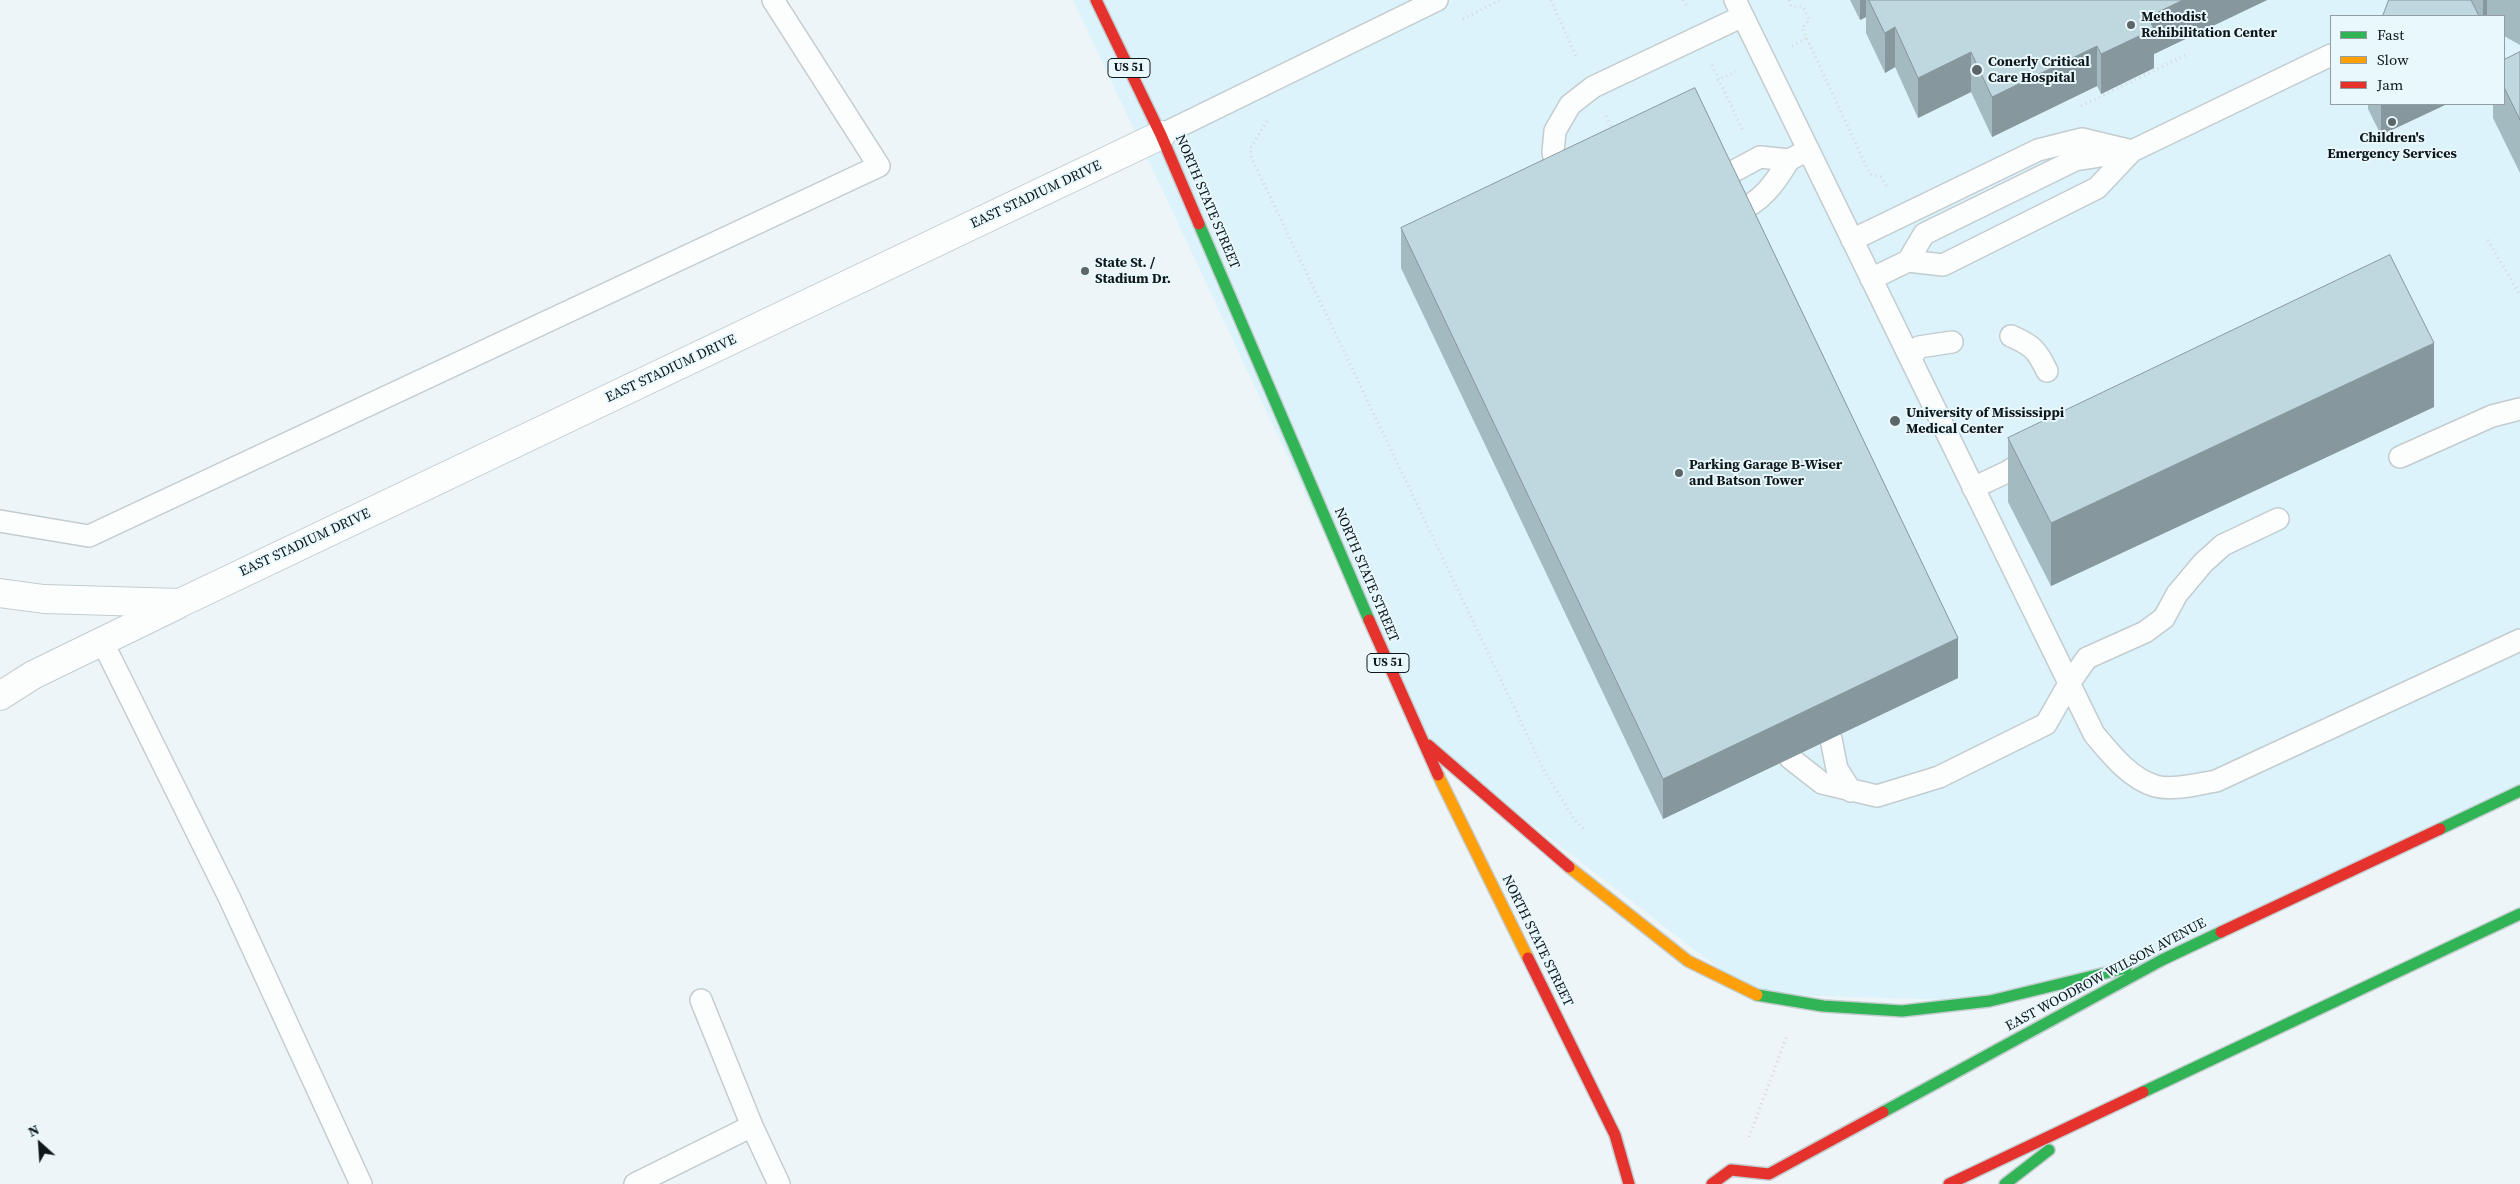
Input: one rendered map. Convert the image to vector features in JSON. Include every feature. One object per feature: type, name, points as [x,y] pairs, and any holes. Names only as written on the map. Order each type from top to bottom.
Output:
[{"type":"main road","name":"NORTH STATE STREET","points":[[1096,0],[1161,135],[1420,738],[1615,1135],[1629,1184]]},
{"type":"main road","points":[[1420,738],[1573,870],[1688,961],[1752,994],[1823,1006],[1902,1011],[1990,1001],[2162,960]]},
{"type":"main road","name":"EAST WOODROW WILSON AVENUE","points":[[1731,1170],[1768,1174],[2162,960],[2520,792]]},
{"type":"main road","points":[[1949,1184],[2520,914]]},
{"type":"main road","points":[[2005,1184],[2089,1119]]},
{"type":"main road","points":[[1712,1184],[1731,1170]]},
{"type":"street","name":"EAST STADIUM DRIVE","points":[[0,696],[33,675],[180,603],[1161,135]]},
{"type":"street","name":"EAST STADIUM DRIVE","points":[[0,592],[44,599],[180,603]]},
{"type":"lane","points":[[0,521],[89,536],[879,166],[773,0]]},
{"type":"lane","points":[[1161,135],[1437,0]]},
{"type":"lane","points":[[1561,192],[1552,152],[1555,131],[1570,105],[1593,87],[1701,36],[1739,8],[2094,734],[2113,757],[2134,776],[2155,786],[2182,787],[2216,781],[2236,774],[2520,640]]},
{"type":"lane","points":[[1908,261],[1924,234],[1933,229],[2075,160],[2132,151],[2330,54]]},
{"type":"lane","points":[[1852,240],[2038,150],[2082,140],[2132,151]]},
{"type":"lane","points":[[1736,212],[1750,206],[1774,186],[1789,160],[1808,150]]},
{"type":"lane","points":[[1871,279],[1908,261],[1943,265],[1960,257],[2097,188],[2132,151]]},
{"type":"lane","points":[[1721,182],[1760,157],[1789,160]]},
{"type":"lane","points":[[2011,336],[2030,344],[2040,355],[2047,370]]},
{"type":"lane","points":[[1910,358],[1919,347],[1952,342]]},
{"type":"lane","points":[[2400,457],[2492,416],[2520,409]]},
{"type":"lane","points":[[1973,488],[2007,472],[2044,446]]},
{"type":"lane","points":[[1790,758],[1822,783],[1877,796],[1939,778],[2046,724],[2070,682],[2087,658],[2145,632],[2164,618],[2177,594],[2203,563],[2223,545],[2278,519]]},
{"type":"lane","points":[[102,641],[229,897],[361,1184]]},
{"type":"lane","points":[[1831,739],[1838,769],[1851,791]]},
{"type":"lane","points":[[701,1000],[752,1126],[779,1184]]},
{"type":"lane","points":[[635,1184],[752,1126]]},
{"type":"path","points":[[1457,21],[1500,0]]},
{"type":"path","points":[[1683,0],[1701,36],[1717,80],[1751,148],[1760,157]]},
{"type":"path","points":[[1789,0],[1791,6],[1803,7],[1809,20],[1802,28],[1870,174],[1881,177],[1890,190]]},
{"type":"path","points":[[2073,110],[2188,54]]},
{"type":"path","points":[[1271,118],[1264,123],[1250,149],[1252,159],[1544,772],[1574,819],[1587,833]]},
{"type":"path","points":[[2488,240],[2520,295]]},
{"type":"path","points":[[1731,1170],[1750,1136],[1788,1038],[1767,997]]},
{"type":"shaded area","name":"University of Mississippi Medical Center","points":[[1073,0],[2520,0],[2520,789],[2162,960],[1990,1001],[1752,994],[1420,738]]},
{"type":"building","points":[[1869,0],[2183,0],[2148,17],[2154,29],[2101,54],[2097,46],[1992,97],[1971,52],[1918,78],[1895,27],[1885,33]]},
{"type":"building","points":[[2389,0],[2471,0],[2478,15],[2383,15]]},
{"type":"building","points":[[2520,52],[2520,120],[2505,89],[2505,60]]},
{"type":"building","name":"Parking Garage B-Wiser and Batson Tower","points":[[1695,88],[1958,638],[1663,779],[1401,228]]},
{"type":"building","points":[[2390,255],[2434,343],[2051,523],[2008,438]]},
{"type":"traffic: fast","points":[[1199,224],[1369,620]]},
{"type":"traffic: fast","points":[[2440,829],[2520,791]]},
{"type":"traffic: fast","points":[[2143,1092],[2520,914]]},
{"type":"traffic: fast","points":[[1883,1112],[2162,960],[2221,932]]},
{"type":"traffic: fast","points":[[1757,995],[1823,1006],[1902,1011],[1990,1001],[2126,968]]},
{"type":"traffic: fast","points":[[2005,1184],[2049,1150]]},
{"type":"traffic: slow","points":[[1438,775],[1528,958]]},
{"type":"traffic: slow","points":[[1569,867],[1688,961],[1757,995]]},
{"type":"traffic: jam","points":[[1096,0],[1161,135],[1199,224]]},
{"type":"traffic: jam","points":[[1369,620],[1438,775]]},
{"type":"traffic: jam","points":[[1428,745],[1569,867]]},
{"type":"traffic: jam","points":[[2221,932],[2440,829]]},
{"type":"traffic: jam","points":[[1528,958],[1615,1135],[1629,1184]]},
{"type":"traffic: jam","points":[[1949,1184],[2143,1092]]},
{"type":"traffic: jam","points":[[1712,1184],[1731,1170],[1769,1174],[1883,1112]]},
{"type":"place","name":"Methodist Rehibilitation Center","points":[[2131,25]]},
{"type":"place","name":"Conerly Critical Care Hospital","points":[[1977,70]]},
{"type":"place","name":"Children's Emergency Services","points":[[2392,122]]},
{"type":"place","name":"State St. / Stadium Dr.","points":[[1085,271]]},
{"type":"place","name":"University of Mississippi Medical Center","points":[[1895,421]]},
{"type":"place","name":"Parking Garage B-Wiser and Batson Tower","points":[[1679,473]]}]
